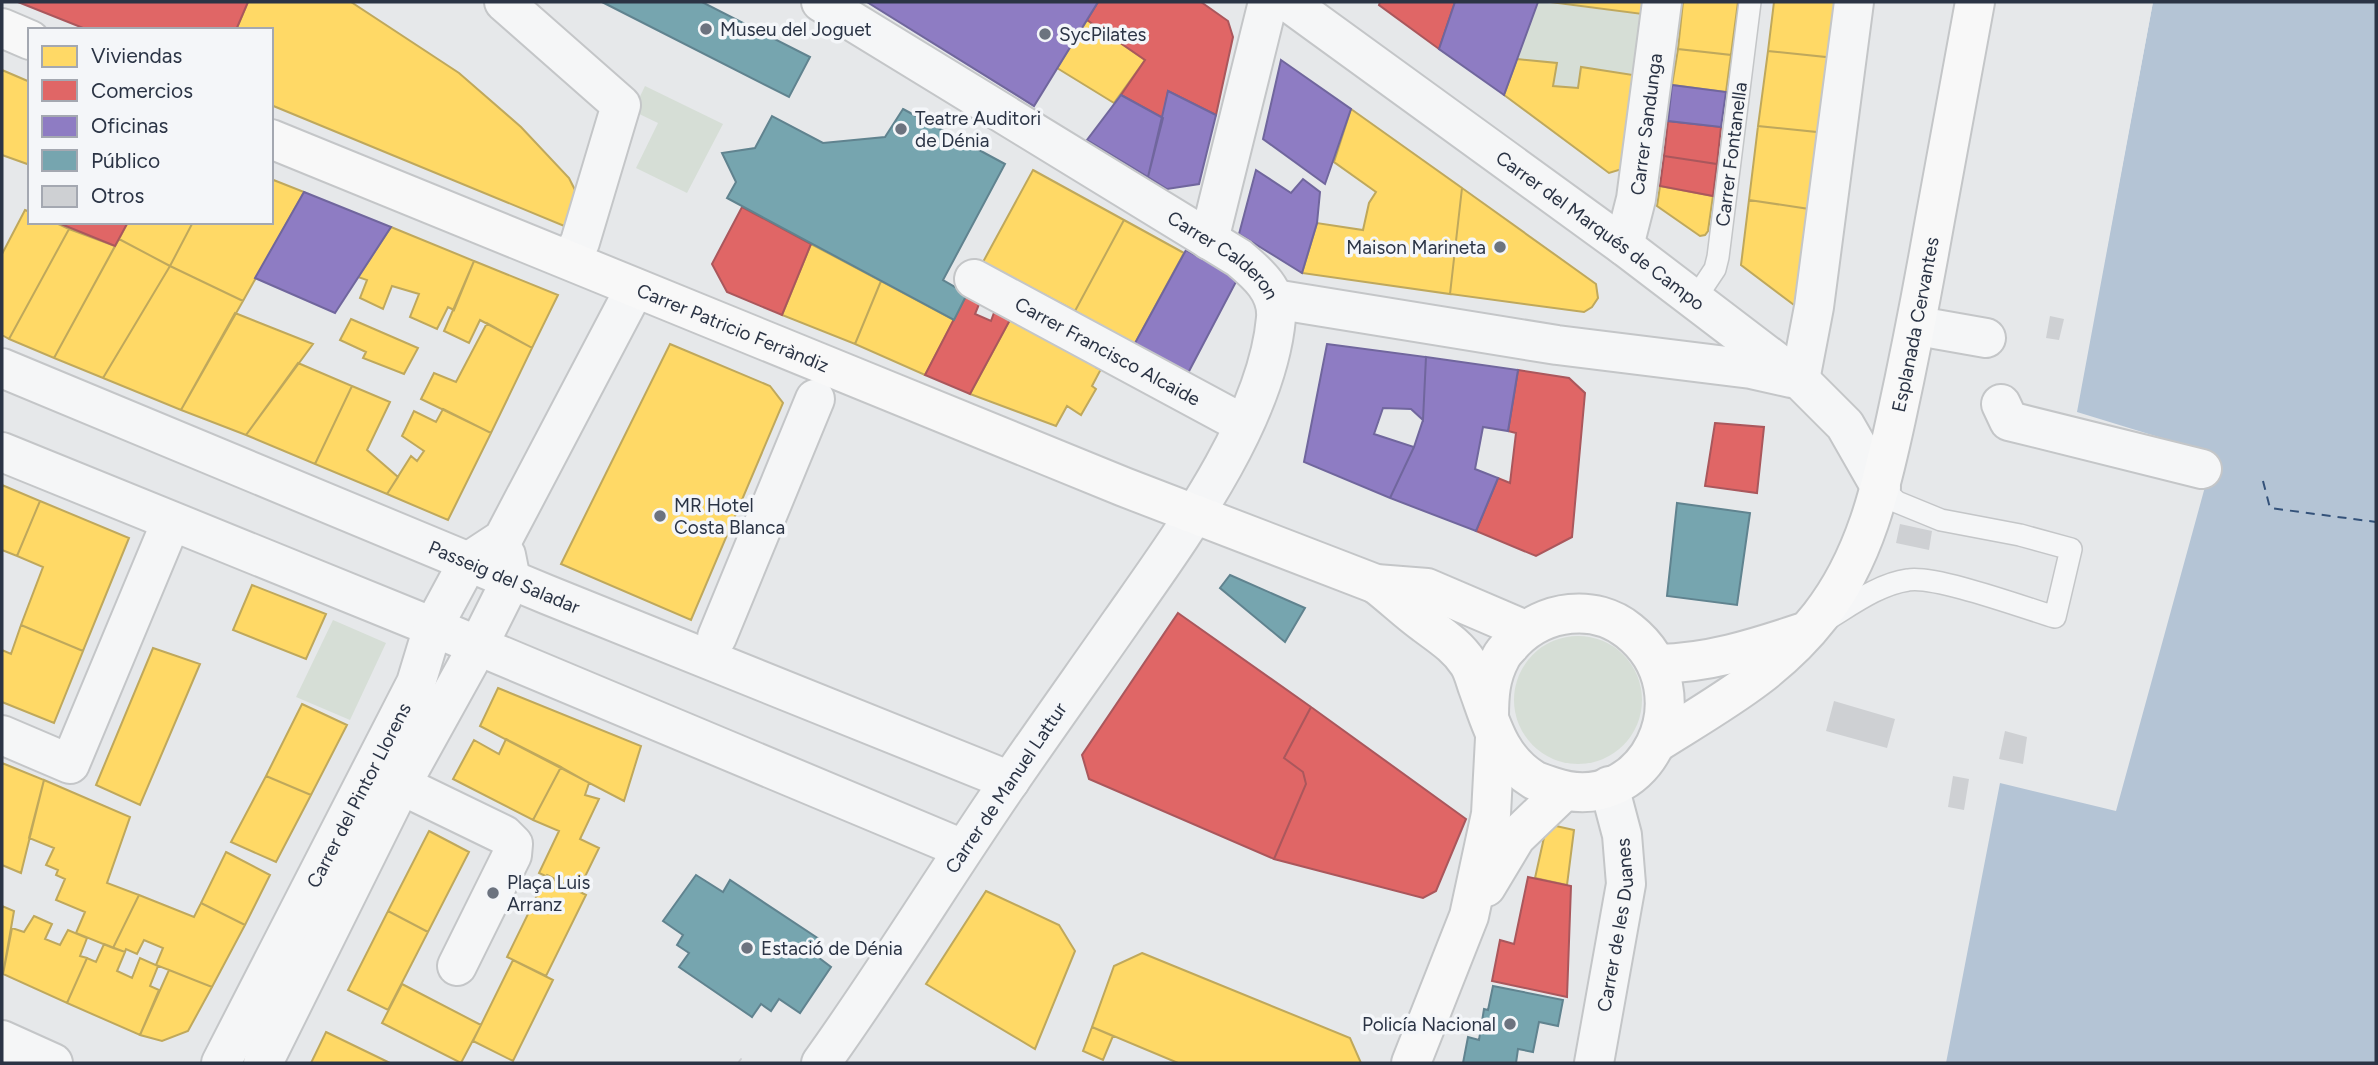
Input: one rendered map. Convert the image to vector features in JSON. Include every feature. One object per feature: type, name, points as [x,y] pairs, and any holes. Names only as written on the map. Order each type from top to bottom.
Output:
[{"type":"main road","name":"Esplanada Cervantes","points":[[1658,741],[1775,666],[1809,630],[1845,579],[1867,529],[1881,488],[1909,360],[1975,2]]},
{"type":"main road","points":[[2,28],[28,39]]},
{"type":"main road","name":"Carrer Patricio Ferràndiz","points":[[273,140],[699,316],[1194,515],[1376,584]]},
{"type":"main road","points":[[1376,584],[1427,588],[1525,630]]},
{"type":"main road","points":[[1376,584],[1452,644],[1469,664],[1492,728],[1512,763],[1535,781],[1564,791],[1579,792],[1609,786],[1633,773],[1658,741],[1666,716],[1666,690],[1658,664],[1644,642],[1623,626],[1600,615],[1573,613],[1548,618],[1525,630],[1502,654],[1490,685],[1492,728],[1491,814],[1469,916]]},
{"type":"main road","points":[[1658,664],[1681,664],[1727,657],[1809,630]]},
{"type":"main road","points":[[1411,1063],[1469,916],[1516,837],[1564,791]]},
{"type":"street","points":[[504,2],[621,104],[575,251]]},
{"type":"street","name":"Carrer Calderon","points":[[821,2],[1239,258],[1260,276],[1274,299],[1557,345],[1751,369],[1800,380]]},
{"type":"street","points":[[1209,240],[1268,2]]},
{"type":"street","name":"Carrer del Marqués de Campo","points":[[1288,2],[1624,246],[1800,380],[1845,425],[1881,488]]},
{"type":"street","name":"Carrer Sandunga","points":[[1624,246],[1636,199],[1662,2]]},
{"type":"street","points":[[1800,380],[1814,307],[1854,2]]},
{"type":"street","name":"Carrer Francisco Alcaide","points":[[974,279],[1243,424]]},
{"type":"street","name":"Carrer del Pintor Llorens","points":[[221,1063],[416,683],[433,627],[468,562],[503,539],[635,288]]},
{"type":"street","name":"Carrer de Manuel Lattur","points":[[821,1063],[1010,780],[1057,694],[1194,515],[1230,454],[1254,400],[1271,346],[1276,316],[1274,299]]},
{"type":"street","points":[[1935,329],[1986,338]]},
{"type":"street","name":"Passeig del Saladar","points":[[2,368],[511,580],[1010,780]]},
{"type":"street","points":[[717,637],[815,399]]},
{"type":"street","points":[[2001,404],[2009,421],[2202,468]]},
{"type":"street","points":[[2,452],[433,627],[963,849]]},
{"type":"street","points":[[2,735],[70,764],[171,522]]},
{"type":"street","points":[[503,539],[511,580]]},
{"type":"street","name":"Carrer del Pintor Llorens","points":[[263,1063],[401,785],[478,646],[511,580]]},
{"type":"street","points":[[401,785],[504,835],[513,844],[512,855],[457,966]]},
{"type":"street","name":"Carrer de les Duanes","points":[[1594,1063],[1626,884],[1622,835],[1609,786]]},
{"type":"street","points":[[2,1040],[53,1063]]},
{"type":"lane","name":"Carrer Fontanella","points":[[1695,299],[1715,269],[1718,257],[1750,2]]},
{"type":"lane","points":[[1809,630],[1878,590],[1910,579],[1952,587],[2055,617],[2071,549],[2020,535],[1941,520],[1897,502],[1881,488]]},
{"type":"shaded area","points":[[1538,2],[1642,14],[1633,75],[1582,67],[1578,88],[1553,86],[1557,63],[1517,59]]},
{"type":"shaded area","points":[[645,86],[723,124],[687,193],[636,168],[658,123],[633,111]]},
{"type":"shaded area","points":[[333,620],[386,643],[350,720],[296,697]]},
{"type":"shaded area","points":[[1578,636],[1602,641],[1623,655],[1637,676],[1642,700],[1637,724],[1623,745],[1602,759],[1578,764],[1554,759],[1533,745],[1519,724],[1514,700],[1519,676],[1533,655],[1554,641]]},
{"type":"water","points":[[2153,2],[2376,2],[2376,1063],[1946,1063],[2000,783],[2116,811],[2214,454],[2077,412]]},
{"type":"pier","points":[[2150,2],[2153,2],[2088,348],[2085,347]]},
{"type":"building: Viviendas","points":[[248,2],[351,2],[459,73],[521,127],[569,178],[578,196],[574,230],[273,106],[273,28],[237,28]]},
{"type":"building: Viviendas","points":[[1550,2],[1644,2],[1642,14]]},
{"type":"building: Viviendas","points":[[1683,2],[1738,2],[1731,55],[1678,49]]},
{"type":"building: Viviendas","points":[[1774,2],[1842,2],[1835,58],[1768,51]]},
{"type":"building: Viviendas","points":[[1087,20],[1145,60],[1114,103],[1057,68]]},
{"type":"building: Viviendas","points":[[1678,49],[1731,55],[1726,92],[1672,85]]},
{"type":"building: Viviendas","points":[[1768,51],[1835,58],[1826,133],[1758,126]]},
{"type":"building: Viviendas","points":[[1517,59],[1557,63],[1553,86],[1578,88],[1581,67],[1633,75],[1622,169],[1609,173],[1504,95]]},
{"type":"building: Viviendas","points":[[2,70],[28,81],[28,164],[2,155]]},
{"type":"building: Viviendas","points":[[1351,109],[1462,188],[1450,294],[1302,273],[1317,223],[1363,230],[1369,203],[1376,192],[1334,162]]},
{"type":"building: Viviendas","points":[[1758,126],[1826,133],[1816,210],[1749,200]]},
{"type":"building: Viviendas","points":[[1033,170],[1124,220],[1075,311],[983,262]]},
{"type":"building: Viviendas","points":[[273,180],[304,192],[243,301],[170,266],[192,224],[273,224]]},
{"type":"building: Viviendas","points":[[1660,186],[1713,196],[1708,231],[1705,235],[1700,236],[1657,206]]},
{"type":"building: Viviendas","name":"Maison Marineta","points":[[1462,188],[1596,284],[1598,298],[1592,307],[1584,312],[1450,294]]},
{"type":"building: Viviendas","points":[[1749,200],[1816,210],[1802,311],[1741,265]]},
{"type":"building: Viviendas","points":[[25,210],[28,211],[28,224],[58,224],[69,229],[9,339],[2,335],[2,254]]},
{"type":"building: Viviendas","points":[[1124,220],[1184,253],[1134,345],[1075,311]]},
{"type":"building: Viviendas","points":[[127,224],[192,224],[170,266],[119,239]]},
{"type":"building: Viviendas","points":[[391,227],[474,261],[454,310],[448,307],[437,329],[410,317],[419,294],[392,286],[383,309],[360,298],[367,280],[358,277]]},
{"type":"building: Viviendas","points":[[69,229],[115,246],[54,358],[9,339]]},
{"type":"building: Viviendas","points":[[119,239],[170,266],[103,378],[54,358]]},
{"type":"building: Viviendas","points":[[811,244],[881,281],[855,344],[782,315]]},
{"type":"building: Viviendas","points":[[474,261],[558,295],[532,348],[480,320],[469,343],[444,331]]},
{"type":"building: Viviendas","points":[[170,266],[243,301],[181,410],[103,378]]},
{"type":"building: Viviendas","points":[[881,281],[954,320],[925,375],[855,344]]},
{"type":"building: Viviendas","points":[[235,313],[313,344],[246,435],[181,410]]},
{"type":"building: Viviendas","points":[[1011,318],[1099,364],[1097,368],[1101,369],[1092,386],[1096,389],[1081,415],[1067,406],[1056,426],[970,394]]},
{"type":"building: Viviendas","points":[[351,319],[418,348],[404,374],[363,358],[366,352],[340,340]]},
{"type":"building: Viviendas","points":[[487,323],[532,348],[491,433],[421,399],[434,373],[456,382]]},
{"type":"building: Viviendas","name":"MR Hotel Costa Blanca","points":[[670,344],[770,386],[783,403],[691,620],[561,564]]},
{"type":"building: Viviendas","points":[[298,363],[352,386],[315,464],[246,435]]},
{"type":"building: Viviendas","points":[[352,386],[390,402],[367,450],[398,477],[387,494],[315,464]]},
{"type":"building: Viviendas","points":[[443,409],[491,433],[448,520],[387,494],[411,456],[417,461],[424,451],[402,436],[414,411],[436,422]]},
{"type":"building: Viviendas","points":[[2,485],[40,501],[17,556],[2,550]]},
{"type":"building: Viviendas","points":[[40,501],[129,538],[83,651],[21,625],[43,567],[17,556]]},
{"type":"building: Viviendas","points":[[252,585],[326,614],[306,659],[233,630]]},
{"type":"building: Viviendas","points":[[21,625],[83,651],[54,723],[2,702],[2,650],[11,654]]},
{"type":"building: Viviendas","points":[[153,648],[200,664],[140,805],[96,785]]},
{"type":"building: Viviendas","points":[[498,688],[641,746],[624,801],[480,726]]},
{"type":"building: Viviendas","points":[[302,704],[347,725],[311,795],[266,776]]},
{"type":"building: Viviendas","points":[[506,739],[561,767],[533,820],[453,779],[474,740],[499,754]]},
{"type":"building: Viviendas","points":[[2,763],[44,780],[21,873],[2,865]]},
{"type":"building: Viviendas","points":[[561,767],[589,783],[585,795],[599,799],[580,839],[599,848],[578,891],[539,873],[559,831],[533,820]]},
{"type":"building: Viviendas","points":[[266,776],[311,795],[276,862],[231,842]]},
{"type":"building: Viviendas","points":[[44,780],[130,817],[107,883],[139,895],[113,948],[76,933],[85,912],[56,900],[65,879],[56,875],[58,870],[46,865],[54,848],[29,838]]},
{"type":"building: Viviendas","points":[[1547,824],[1574,830],[1567,885],[1535,878]]},
{"type":"building: Viviendas","points":[[429,831],[469,852],[428,932],[388,911]]},
{"type":"building: Viviendas","points":[[226,852],[270,875],[245,925],[201,903]]},
{"type":"building: Viviendas","points":[[547,875],[586,895],[546,976],[507,957]]},
{"type":"building: Viviendas","points":[[986,891],[1059,925],[1075,951],[1035,1049],[926,984]]},
{"type":"building: Viviendas","points":[[139,895],[194,917],[201,903],[245,925],[212,987],[156,965],[163,948],[144,940],[137,954],[126,949],[125,952],[113,948]]},
{"type":"building: Viviendas","points":[[2,906],[14,911],[3,974],[2,974]]},
{"type":"building: Viviendas","points":[[388,911],[428,932],[388,1010],[348,990]]},
{"type":"building: Viviendas","points":[[34,916],[52,924],[45,939],[60,945],[68,930],[87,938],[80,956],[87,958],[67,1003],[3,974],[12,928],[24,932]]},
{"type":"building: Viviendas","points":[[104,944],[125,952],[117,971],[132,978],[140,958],[158,966],[150,986],[159,990],[140,1035],[67,1003],[87,958],[96,962]]},
{"type":"building: Viviendas","points":[[1142,953],[1350,1038],[1361,1063],[1178,1063],[1092,1027],[1114,966]]},
{"type":"building: Viviendas","points":[[513,960],[553,980],[513,1061],[473,1041]]},
{"type":"building: Viviendas","points":[[169,970],[212,987],[188,1031],[162,1041],[140,1035]]},
{"type":"building: Viviendas","points":[[402,984],[481,1025],[461,1063],[382,1023]]},
{"type":"building: Viviendas","points":[[1092,1027],[1113,1036],[1103,1060],[1083,1051]]},
{"type":"building: Viviendas","points":[[326,1032],[390,1063],[311,1063]]},
{"type":"building: Comercios","points":[[18,2],[248,2],[237,28],[83,28]]},
{"type":"building: Comercios","points":[[1098,2],[1201,2],[1228,21],[1233,37],[1216,115],[1168,91],[1163,118],[1121,95],[1145,60],[1087,20]]},
{"type":"building: Comercios","points":[[1380,2],[1455,2],[1439,49],[1379,5]]},
{"type":"building: Comercios","points":[[1668,121],[1721,127],[1717,164],[1664,156]]},
{"type":"building: Comercios","points":[[1664,156],[1717,164],[1713,196],[1660,186]]},
{"type":"building: Comercios","points":[[742,207],[811,244],[782,315],[727,292],[712,264]]},
{"type":"building: Comercios","points":[[61,224],[127,224],[115,246]]},
{"type":"building: Comercios","points":[[967,294],[980,302],[975,314],[991,321],[995,310],[1011,318],[970,394],[925,375]]},
{"type":"building: Comercios","points":[[1518,370],[1569,378],[1585,393],[1572,537],[1536,556],[1476,531],[1498,478],[1510,483],[1516,433],[1508,431]]},
{"type":"building: Comercios","points":[[1715,423],[1764,427],[1757,493],[1705,486]]},
{"type":"building: Comercios","points":[[1178,613],[1311,707],[1284,758],[1303,772],[1306,784],[1274,859],[1089,779],[1082,755]]},
{"type":"building: Comercios","points":[[1311,707],[1466,819],[1436,891],[1423,898],[1274,859],[1306,784],[1303,772],[1284,758]]},
{"type":"building: Comercios","points":[[1528,877],[1571,886],[1567,997],[1492,981],[1500,940],[1514,944]]},
{"type":"building: Oficinas","points":[[867,2],[1098,2],[1034,106]]},
{"type":"building: Oficinas","points":[[1455,2],[1538,2],[1504,95],[1439,49]]},
{"type":"building: Oficinas","points":[[1281,60],[1351,109],[1325,184],[1263,139]]},
{"type":"building: Oficinas","points":[[1672,85],[1726,92],[1721,127],[1668,121]]},
{"type":"building: Oficinas","points":[[1168,91],[1216,115],[1199,184],[1167,189],[1148,177]]},
{"type":"building: Oficinas","points":[[1121,95],[1163,118],[1148,177],[1087,140]]},
{"type":"building: Oficinas","points":[[1256,170],[1291,193],[1303,179],[1320,192],[1317,223],[1302,273],[1239,234]]},
{"type":"building: Oficinas","points":[[304,192],[391,227],[335,313],[255,278]]},
{"type":"building: Oficinas","points":[[1186,250],[1238,278],[1187,375],[1134,345]]},
{"type":"building: Oficinas","points":[[1327,344],[1426,357],[1423,420],[1411,409],[1383,408],[1374,434],[1414,447],[1390,498],[1304,462]]},
{"type":"building: Oficinas","points":[[1426,357],[1518,370],[1508,431],[1483,427],[1475,469],[1498,478],[1476,531],[1390,498],[1414,447],[1423,420]]},
{"type":"building: Público","name":"Museu del Joguet","points":[[602,2],[702,2],[810,57],[789,97]]},
{"type":"building: Público","points":[[903,109],[1005,164],[943,280],[967,294],[954,320],[727,198],[736,182],[722,153],[755,148],[772,116],[823,143],[885,137]]},
{"type":"building: Público","points":[[1677,503],[1750,513],[1737,605],[1667,596]]},
{"type":"building: Público","points":[[1230,575],[1305,608],[1285,642],[1220,588]]},
{"type":"building: Público","name":"Estació de Dénia","points":[[696,875],[723,892],[730,880],[819,939],[810,951],[831,967],[800,1013],[779,999],[771,1011],[761,1004],[752,1017],[679,967],[689,953],[677,945],[683,935],[663,921]]},
{"type":"building: Público","name":"Policía Nacional","points":[[1493,986],[1563,1000],[1558,1026],[1539,1022],[1533,1052],[1518,1049],[1516,1063],[1463,1063],[1468,1037],[1479,1040],[1484,1009],[1488,1010]]},
{"type":"building: Otros","points":[[2050,316],[2064,319],[2059,340],[2046,338]]},
{"type":"building: Otros","points":[[1900,524],[1932,531],[1929,550],[1896,543]]},
{"type":"building: Otros","points":[[1834,701],[1895,719],[1887,748],[1826,731]]},
{"type":"building: Otros","points":[[2005,731],[2027,737],[2023,764],[1999,759]]},
{"type":"building: Otros","points":[[1953,776],[1969,779],[1964,810],[1948,807]]},
{"type":"ferry route","points":[[2263,481],[2270,508],[2376,522]]},
{"type":"tram line","points":[[738,1063],[741,1059]]},
{"type":"place","name":"Museu del Joguet","points":[[706,29]]},
{"type":"place","name":"SycPilates","points":[[1045,34]]},
{"type":"place","name":"Teatre Auditori de Dénia","points":[[901,129]]},
{"type":"place","name":"Maison Marineta","points":[[1500,247]]},
{"type":"place","name":"MR Hotel Costa Blanca","points":[[660,516]]},
{"type":"place","name":"Plaça Luis Arranz","points":[[493,893]]},
{"type":"place","name":"Estació de Dénia","points":[[747,948]]},
{"type":"place","name":"Policía Nacional","points":[[1510,1024]]}]
